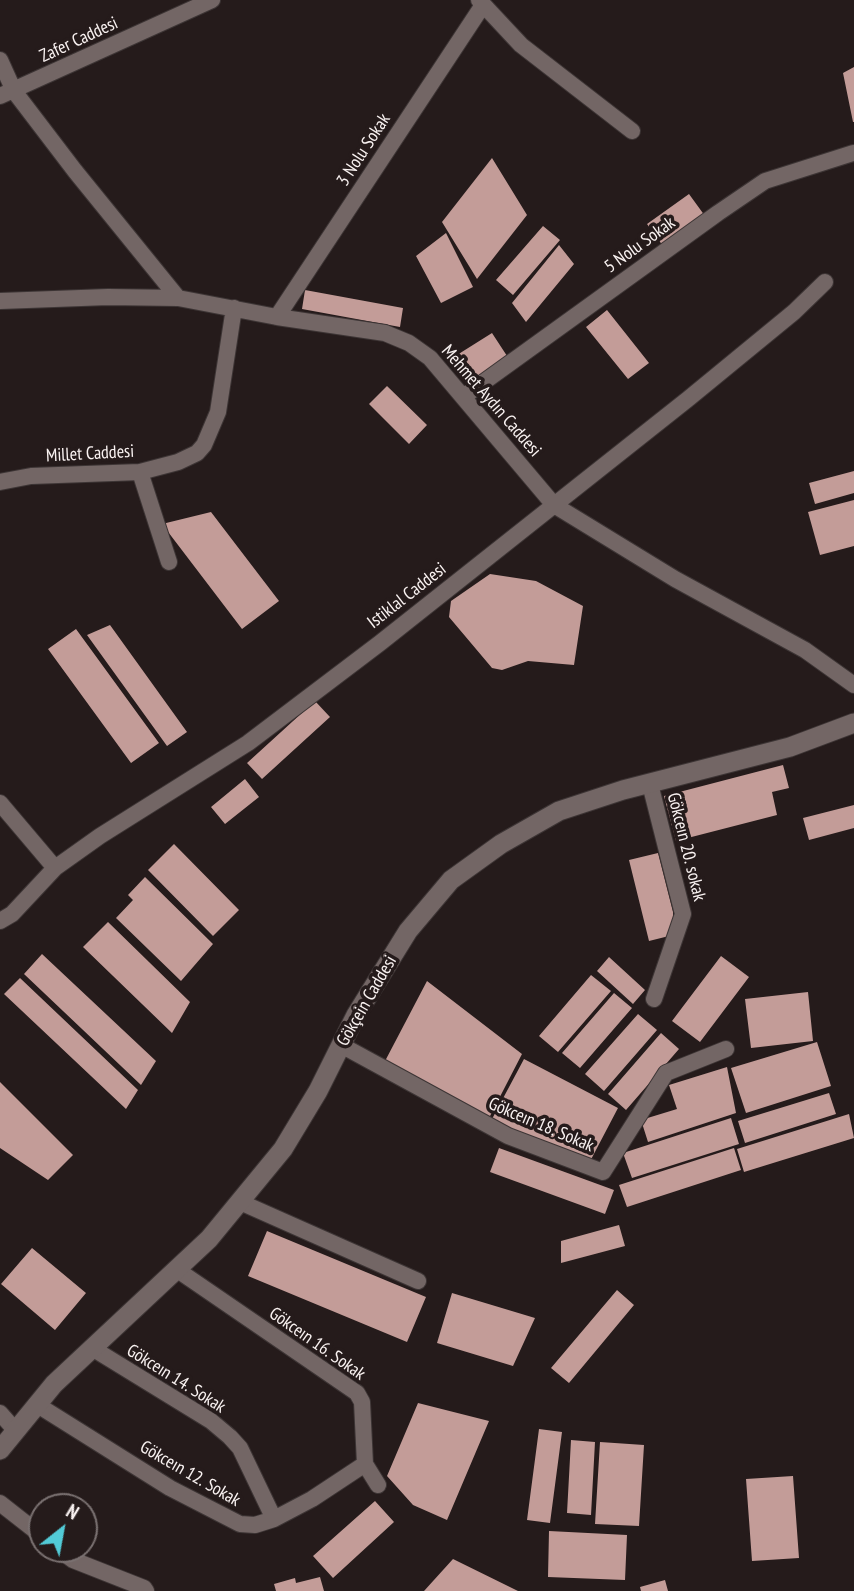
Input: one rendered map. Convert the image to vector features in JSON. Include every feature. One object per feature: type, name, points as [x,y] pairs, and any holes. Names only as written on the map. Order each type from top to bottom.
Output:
[{"type":"street","name":"Zafer Caddesi","points":[[7,94],[212,0]]},
{"type":"street","points":[[481,3],[521,45],[632,131]]},
{"type":"street","name":"3 Nolu Sokak","points":[[277,317],[481,3]]},
{"type":"street","points":[[0,60],[7,94],[75,171],[178,298]]},
{"type":"street","name":"5 Nolu Sokak","points":[[463,397],[765,181],[853,153]]},
{"type":"street","name":"Istiklal Caddesi","points":[[0,921],[12,914],[55,868],[100,836],[248,743],[554,505],[784,321],[825,282]]},
{"type":"street","name":"Mehmet Aydın Caddesi","points":[[0,301],[108,297],[178,298],[277,317],[385,333],[410,343],[430,358],[554,505],[675,579],[805,650],[854,685]]},
{"type":"street","name":"Millet Caddesi","points":[[0,482],[31,476],[140,472],[178,462],[197,453],[204,444],[218,412],[233,308]]},
{"type":"street","points":[[140,472],[169,562]]},
{"type":"street","name":"Gökçein Caddesi","points":[[0,1450],[36,1404],[209,1239],[283,1149],[318,1091],[356,1015],[408,931],[451,880],[501,844],[559,811],[650,783],[790,747],[854,723]]},
{"type":"street","name":"Gökceın 20. sokak","points":[[650,783],[683,914],[654,999]]},
{"type":"street","points":[[0,803],[55,868]]},
{"type":"street","name":"Gökceın 18. Sokak","points":[[341,1045],[508,1136],[603,1172],[666,1073],[726,1049]]},
{"type":"street","points":[[240,1202],[418,1281]]},
{"type":"street","name":"Gökceın 16. Sokak","points":[[176,1269],[357,1393],[364,1414],[362,1437],[365,1464],[377,1485]]},
{"type":"street","name":"Gökceın 14. Sokak","points":[[92,1348],[211,1421],[230,1437],[240,1448],[274,1519]]},
{"type":"street","name":"Gökceın 12. Sokak","points":[[36,1404],[170,1488],[240,1524],[255,1525],[274,1519],[312,1499],[365,1464]]},
{"type":"street","points":[[0,1413],[15,1430]]},
{"type":"street","points":[[0,1503],[28,1525]]},
{"type":"street","points":[[80,1563],[146,1591]]},
{"type":"building","points":[[854,67],[854,122],[853,122],[843,73]]},
{"type":"building","points":[[492,158],[527,215],[477,279],[442,222]]},
{"type":"building","points":[[689,194],[705,216],[663,246],[647,224]]},
{"type":"building","points":[[543,226],[560,240],[513,295],[496,280]]},
{"type":"building","points":[[446,233],[473,287],[441,303],[416,256]]},
{"type":"building","points":[[559,245],[574,264],[526,322],[512,303]]},
{"type":"building","points":[[305,290],[403,308],[400,327],[302,309]]},
{"type":"building","points":[[607,310],[649,363],[628,379],[586,327]]},
{"type":"building","points":[[492,333],[509,359],[474,382],[457,355]]},
{"type":"building","points":[[387,386],[427,425],[409,444],[369,404]]},
{"type":"building","points":[[854,471],[854,493],[815,504],[809,483]]},
{"type":"building","points":[[854,500],[854,546],[820,555],[808,512]]},
{"type":"building","points":[[211,512],[279,601],[242,629],[162,524]]},
{"type":"building","points":[[490,574],[536,581],[583,606],[574,665],[528,661],[502,670],[492,668],[449,617],[451,601]]},
{"type":"building","points":[[110,625],[187,732],[167,746],[87,635]]},
{"type":"building","points":[[76,629],[159,743],[131,763],[48,649]]},
{"type":"building","points":[[315,701],[330,717],[262,779],[247,763]]},
{"type":"building","points":[[783,765],[789,788],[772,792],[777,815],[676,841],[664,796]]},
{"type":"building","points":[[245,779],[259,797],[225,824],[211,807]]},
{"type":"building","points":[[854,805],[854,828],[809,840],[803,818]]},
{"type":"building","points":[[174,844],[239,910],[213,936],[148,870]]},
{"type":"building","points":[[658,853],[673,912],[673,935],[649,941],[629,860]]},
{"type":"building","points":[[145,877],[213,944],[181,981],[116,918],[133,900],[128,895]]},
{"type":"building","points":[[108,922],[190,1002],[172,1033],[83,947]]},
{"type":"building","points":[[42,954],[156,1061],[141,1085],[24,974]]},
{"type":"building","points":[[721,956],[749,977],[700,1042],[672,1021]]},
{"type":"building","points":[[609,957],[645,990],[633,1004],[597,971]]},
{"type":"building","points":[[591,975],[611,991],[558,1052],[539,1036]]},
{"type":"building","points":[[20,978],[138,1090],[126,1109],[4,994]]},
{"type":"building","points":[[427,981],[522,1054],[489,1118],[384,1063]]},
{"type":"building","points":[[808,992],[813,1041],[751,1048],[745,999]]},
{"type":"building","points":[[614,993],[632,1008],[580,1068],[562,1053]]},
{"type":"building","points":[[638,1014],[657,1030],[604,1091],[585,1074]]},
{"type":"building","points":[[661,1033],[679,1049],[626,1110],[608,1094]]},
{"type":"building","points":[[817,1042],[831,1086],[746,1113],[731,1068]]},
{"type":"building","points":[[524,1059],[618,1108],[586,1169],[492,1119]]},
{"type":"building","points":[[727,1067],[736,1113],[648,1142],[641,1120],[677,1109],[669,1085]]},
{"type":"building","points":[[0,1082],[73,1155],[48,1180],[0,1148]]},
{"type":"building","points":[[829,1093],[836,1114],[745,1143],[738,1121]]},
{"type":"building","points":[[849,1114],[854,1138],[744,1172],[737,1149]]},
{"type":"building","points":[[731,1118],[739,1144],[632,1178],[623,1153]]},
{"type":"building","points":[[499,1148],[614,1190],[605,1214],[490,1172]]},
{"type":"building","points":[[734,1148],[741,1170],[627,1207],[619,1185]]},
{"type":"building","points":[[619,1225],[625,1246],[561,1263],[561,1241]]},
{"type":"building","points":[[267,1231],[426,1297],[407,1342],[248,1276]]},
{"type":"building","points":[[32,1248],[86,1293],[55,1330],[1,1284]]},
{"type":"building","points":[[617,1290],[634,1305],[569,1383],[551,1368]]},
{"type":"building","points":[[452,1293],[535,1318],[513,1366],[437,1343]]},
{"type":"building","points":[[418,1403],[489,1421],[447,1520],[413,1505],[387,1476]]},
{"type":"building","points":[[539,1429],[562,1432],[550,1523],[527,1520]]},
{"type":"building","points":[[571,1440],[595,1442],[591,1515],[567,1513]]},
{"type":"building","points":[[600,1442],[644,1445],[639,1526],[595,1524]]},
{"type":"building","points":[[793,1476],[799,1558],[752,1561],[746,1479]]},
{"type":"building","points":[[375,1501],[394,1522],[333,1578],[313,1556]]},
{"type":"building","points":[[549,1531],[627,1535],[625,1580],[548,1577]]},
{"type":"building","points":[[453,1559],[518,1591],[424,1591]]},
{"type":"building","points":[[320,1577],[324,1591],[276,1591],[274,1584],[295,1578],[296,1583]]},
{"type":"building","points":[[665,1580],[668,1591],[641,1591],[640,1587]]}]
